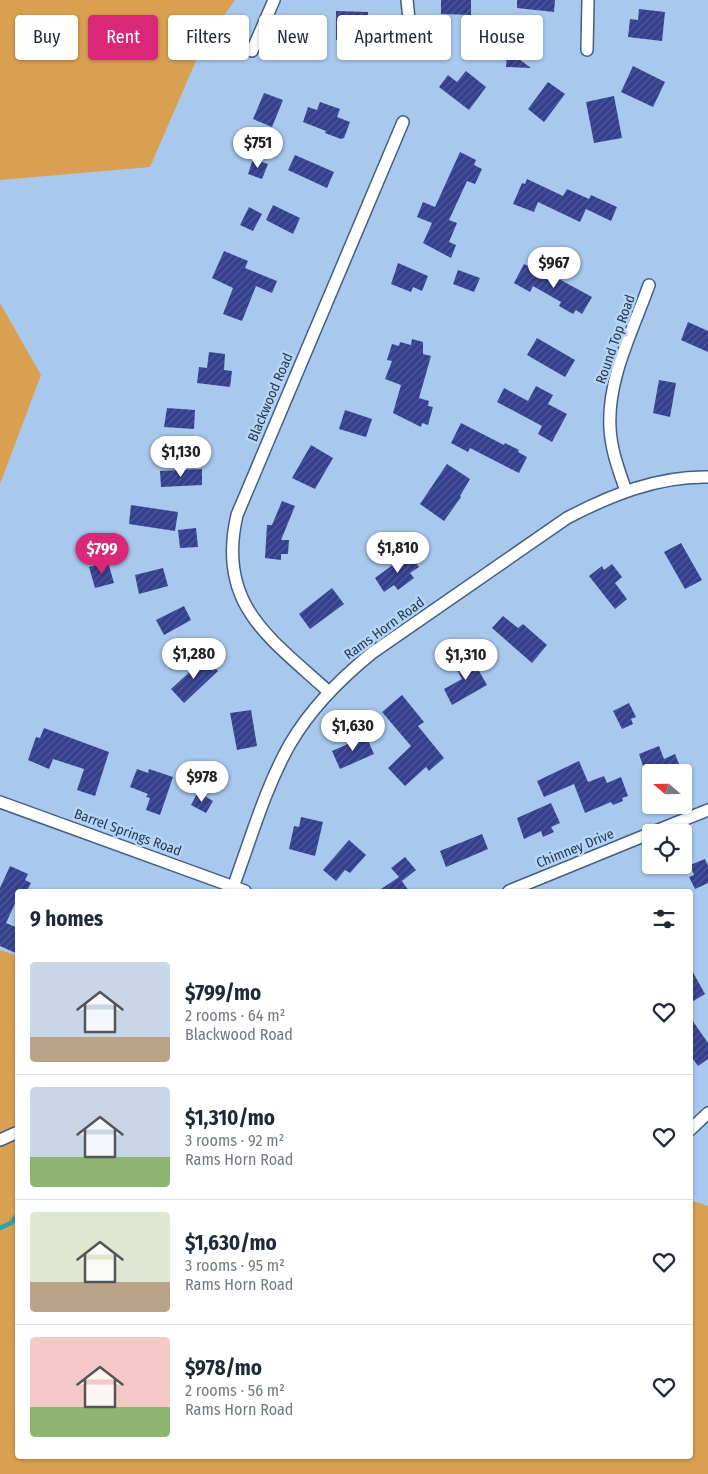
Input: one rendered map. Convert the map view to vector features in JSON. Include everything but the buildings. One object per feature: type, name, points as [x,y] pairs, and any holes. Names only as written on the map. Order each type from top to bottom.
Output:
[{"type":"street","points":[[252,51],[274,0]]},
{"type":"street","points":[[407,0],[409,15]]},
{"type":"street","points":[[587,50],[588,0]]},
{"type":"street","name":"Blackwood Road","points":[[329,692],[264,632],[251,617],[241,599],[234,578],[231,557],[232,534],[237,515],[403,122]]},
{"type":"street","name":"Round Top Road","points":[[626,491],[613,452],[610,407],[618,371],[649,285]]},
{"type":"street","name":"Rams Horn Road","points":[[233,887],[274,775],[290,744],[329,692],[372,653],[568,518],[594,504],[626,491],[669,481],[708,477]]},
{"type":"street","name":"Barrel Springs Road","points":[[0,802],[240,889]]},
{"type":"street","name":"Chimney Drive","points":[[674,824],[708,810]]},
{"type":"street","name":"Chimney Drive","points":[[514,889],[642,837]]},
{"type":"street","points":[[693,1127],[708,1113]]},
{"type":"street","points":[[0,1140],[15,1133]]},
{"type":"shaded area","points":[[0,0],[235,0],[224,15],[168,15],[168,60],[196,60],[150,167],[0,180]]},
{"type":"shaded area","points":[[0,303],[41,375],[0,484]]},
{"type":"shaded area","points":[[0,950],[15,955],[15,1459],[693,1459],[693,1201],[708,1206],[708,1474],[0,1474]]},
{"type":"waterway","points":[[0,1228],[11,1223],[15,1218]]}]
